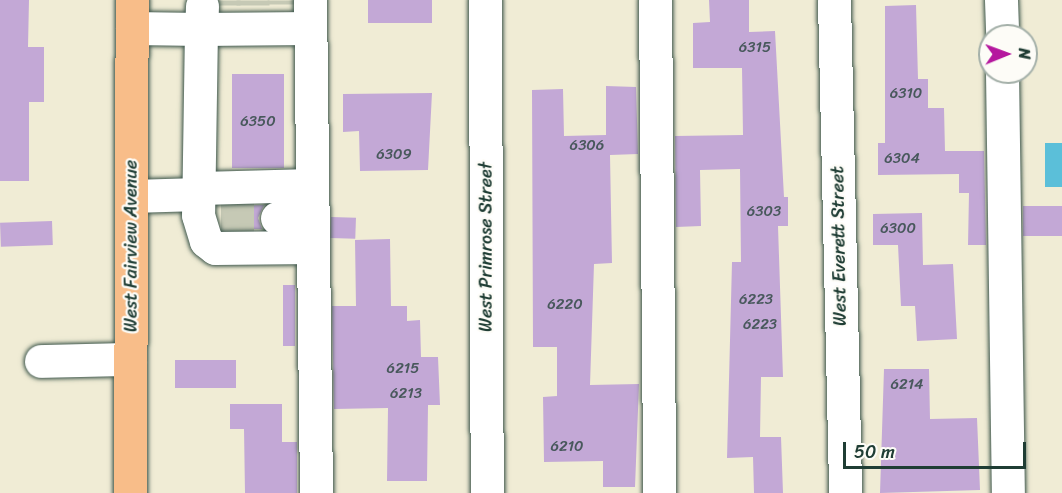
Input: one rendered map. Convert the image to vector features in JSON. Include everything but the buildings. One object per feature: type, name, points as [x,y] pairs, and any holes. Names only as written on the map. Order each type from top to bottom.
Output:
[{"type":"main road","name":"West Fairview Avenue","points":[[130,493],[132,14]]},
{"type":"street","name":"West Primrose Street","points":[[485,0],[487,493]]},
{"type":"street","points":[[655,0],[659,493]]},
{"type":"street","name":"West Everett Street","points":[[834,0],[844,493]]},
{"type":"street","points":[[1001,0],[1002,24]]},
{"type":"street","points":[[132,14],[254,16]]},
{"type":"street","points":[[254,16],[205,205],[206,241],[215,248],[312,216]]},
{"type":"street","points":[[254,16],[312,216],[316,493]]},
{"type":"street","points":[[1002,84],[1008,493]]},
{"type":"street","points":[[131,196],[312,216]]},
{"type":"street","points":[[277,218],[312,216]]},
{"type":"street","points":[[41,361],[130,359]]},
{"type":"water","points":[[1045,143],[1062,143],[1062,187],[1045,187]]},
{"type":"tunnel","points":[[224,0],[224,5]]},
{"type":"tunnel","points":[[253,0],[253,5]]},
{"type":"tunnel","points":[[221,218],[277,218]]}]
